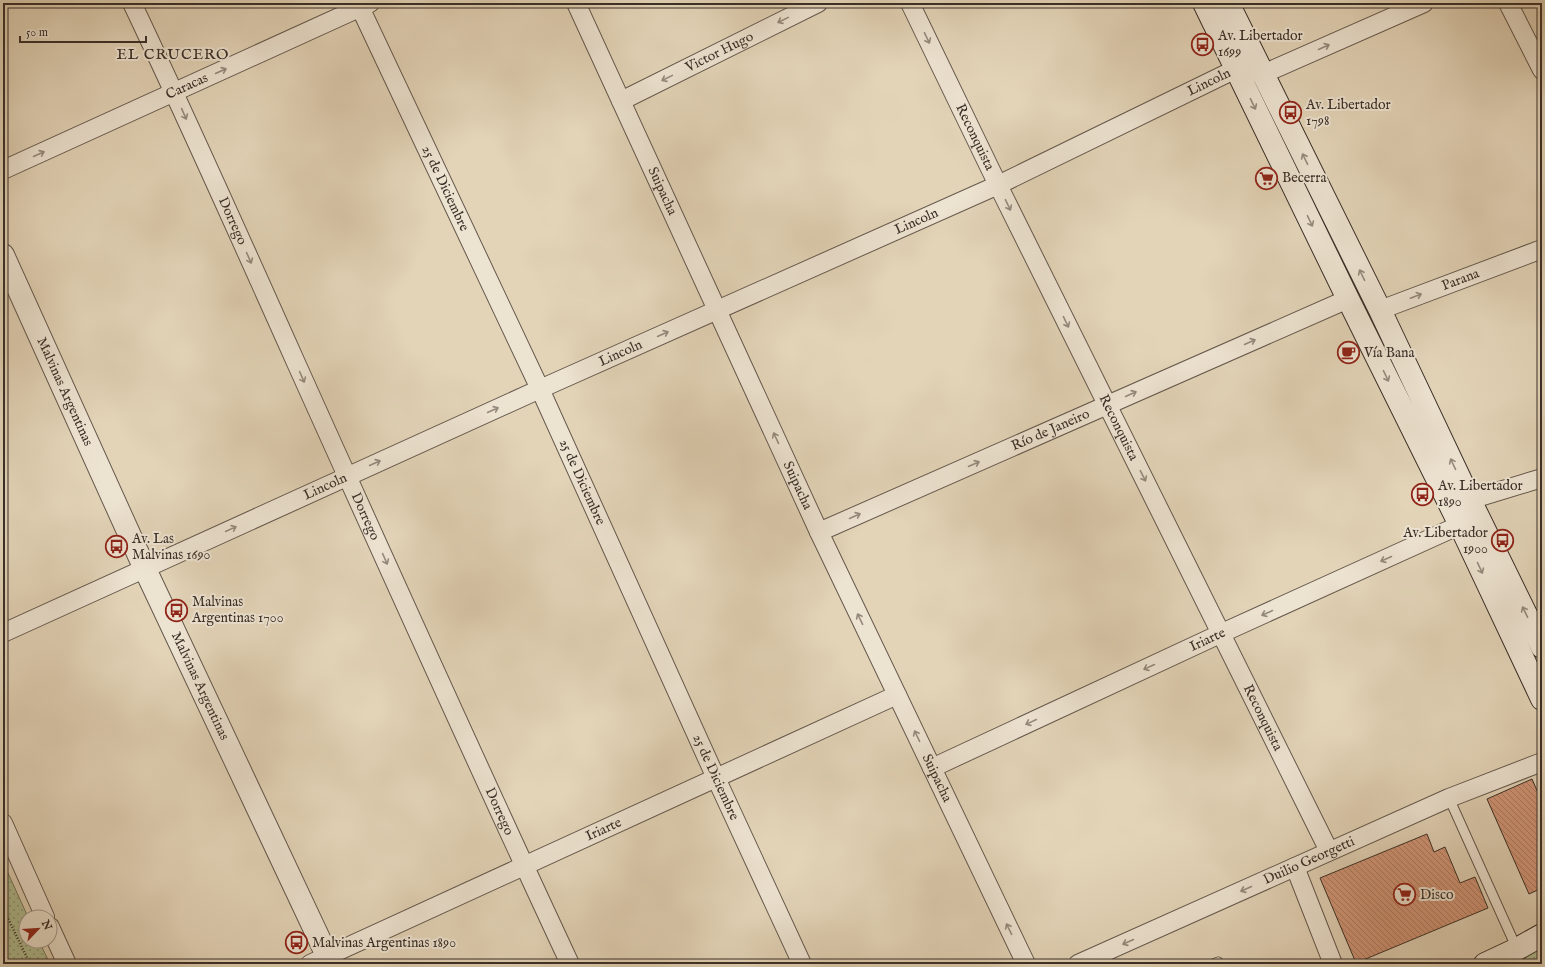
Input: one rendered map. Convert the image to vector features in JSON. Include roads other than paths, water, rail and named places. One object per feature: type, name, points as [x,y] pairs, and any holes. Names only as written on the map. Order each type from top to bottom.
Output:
[{"type":"main road","points":[[1204,3],[1460,525],[1542,698]]},
{"type":"main road","points":[[1228,3],[1380,310],[1542,648]]},
{"type":"main road","name":"Malvinas Argentinas","points":[[3,255],[323,961]]},
{"type":"main road","points":[[1485,964],[1517,949],[1542,934]]},
{"type":"street","name":"Dorrego","points":[[132,3],[174,92],[524,866],[570,964]]},
{"type":"street","name":"Suipacha","points":[[576,3],[819,532],[1026,964]]},
{"type":"street","name":"Victor Hugo","points":[[621,101],[818,3]]},
{"type":"street","name":"Reconquista","points":[[910,3],[998,185],[1222,633],[1329,851]]},
{"type":"street","points":[[1236,69],[1263,74],[1424,3]]},
{"type":"street","points":[[1508,3],[1542,70]]},
{"type":"street","name":"Caracas","points":[[3,170],[363,5]]},
{"type":"street","name":"25 de Diciembre","points":[[363,5],[802,964]]},
{"type":"street","name":"Lincoln","points":[[3,633],[540,389],[998,185],[1236,69]]},
{"type":"street","name":"Parana","points":[[1380,310],[1542,249]]},
{"type":"street","name":"Río de Janeiro","points":[[819,532],[1348,299]]},
{"type":"street","points":[[1460,525],[1470,500],[1542,478]]},
{"type":"street","name":"Iriarte","points":[[932,768],[1222,633],[1460,525]]},
{"type":"street","name":"Iriarte","points":[[323,961],[524,866],[897,695]]},
{"type":"street","name":"Duilio Georgetti","points":[[1078,964],[1449,798],[1542,762]]},
{"type":"street","points":[[3,823],[42,909]]},
{"type":"street","points":[[1295,867],[1334,964]]},
{"type":"street","points":[[58,944],[67,964]]},
{"type":"lane","points":[[1449,798],[1517,949]]},
{"type":"lane","points":[[1213,964],[1218,962],[1219,964]]},
{"type":"place","name":"Av. Libertador 1699","points":[[1203,44]]},
{"type":"place","name":"Av. Libertador 1798","points":[[1291,113]]},
{"type":"place","name":"Becerra","points":[[1267,178]]},
{"type":"place","name":"Vía Bana","points":[[1348,353]]},
{"type":"place","name":"Av. Libertador 1890","points":[[1423,494]]},
{"type":"place","name":"Av. Libertador 1900","points":[[1503,541]]},
{"type":"place","name":"Av. Las Malvinas 1690","points":[[116,547]]},
{"type":"place","name":"Malvinas Argentinas 1700","points":[[177,610]]},
{"type":"place","name":"Disco","points":[[1405,895]]},
{"type":"place","name":"Malvinas Argentinas 1890","points":[[297,943]]},
{"type":"district","name":"EL CRUCERO","points":[[173,54]]}]
